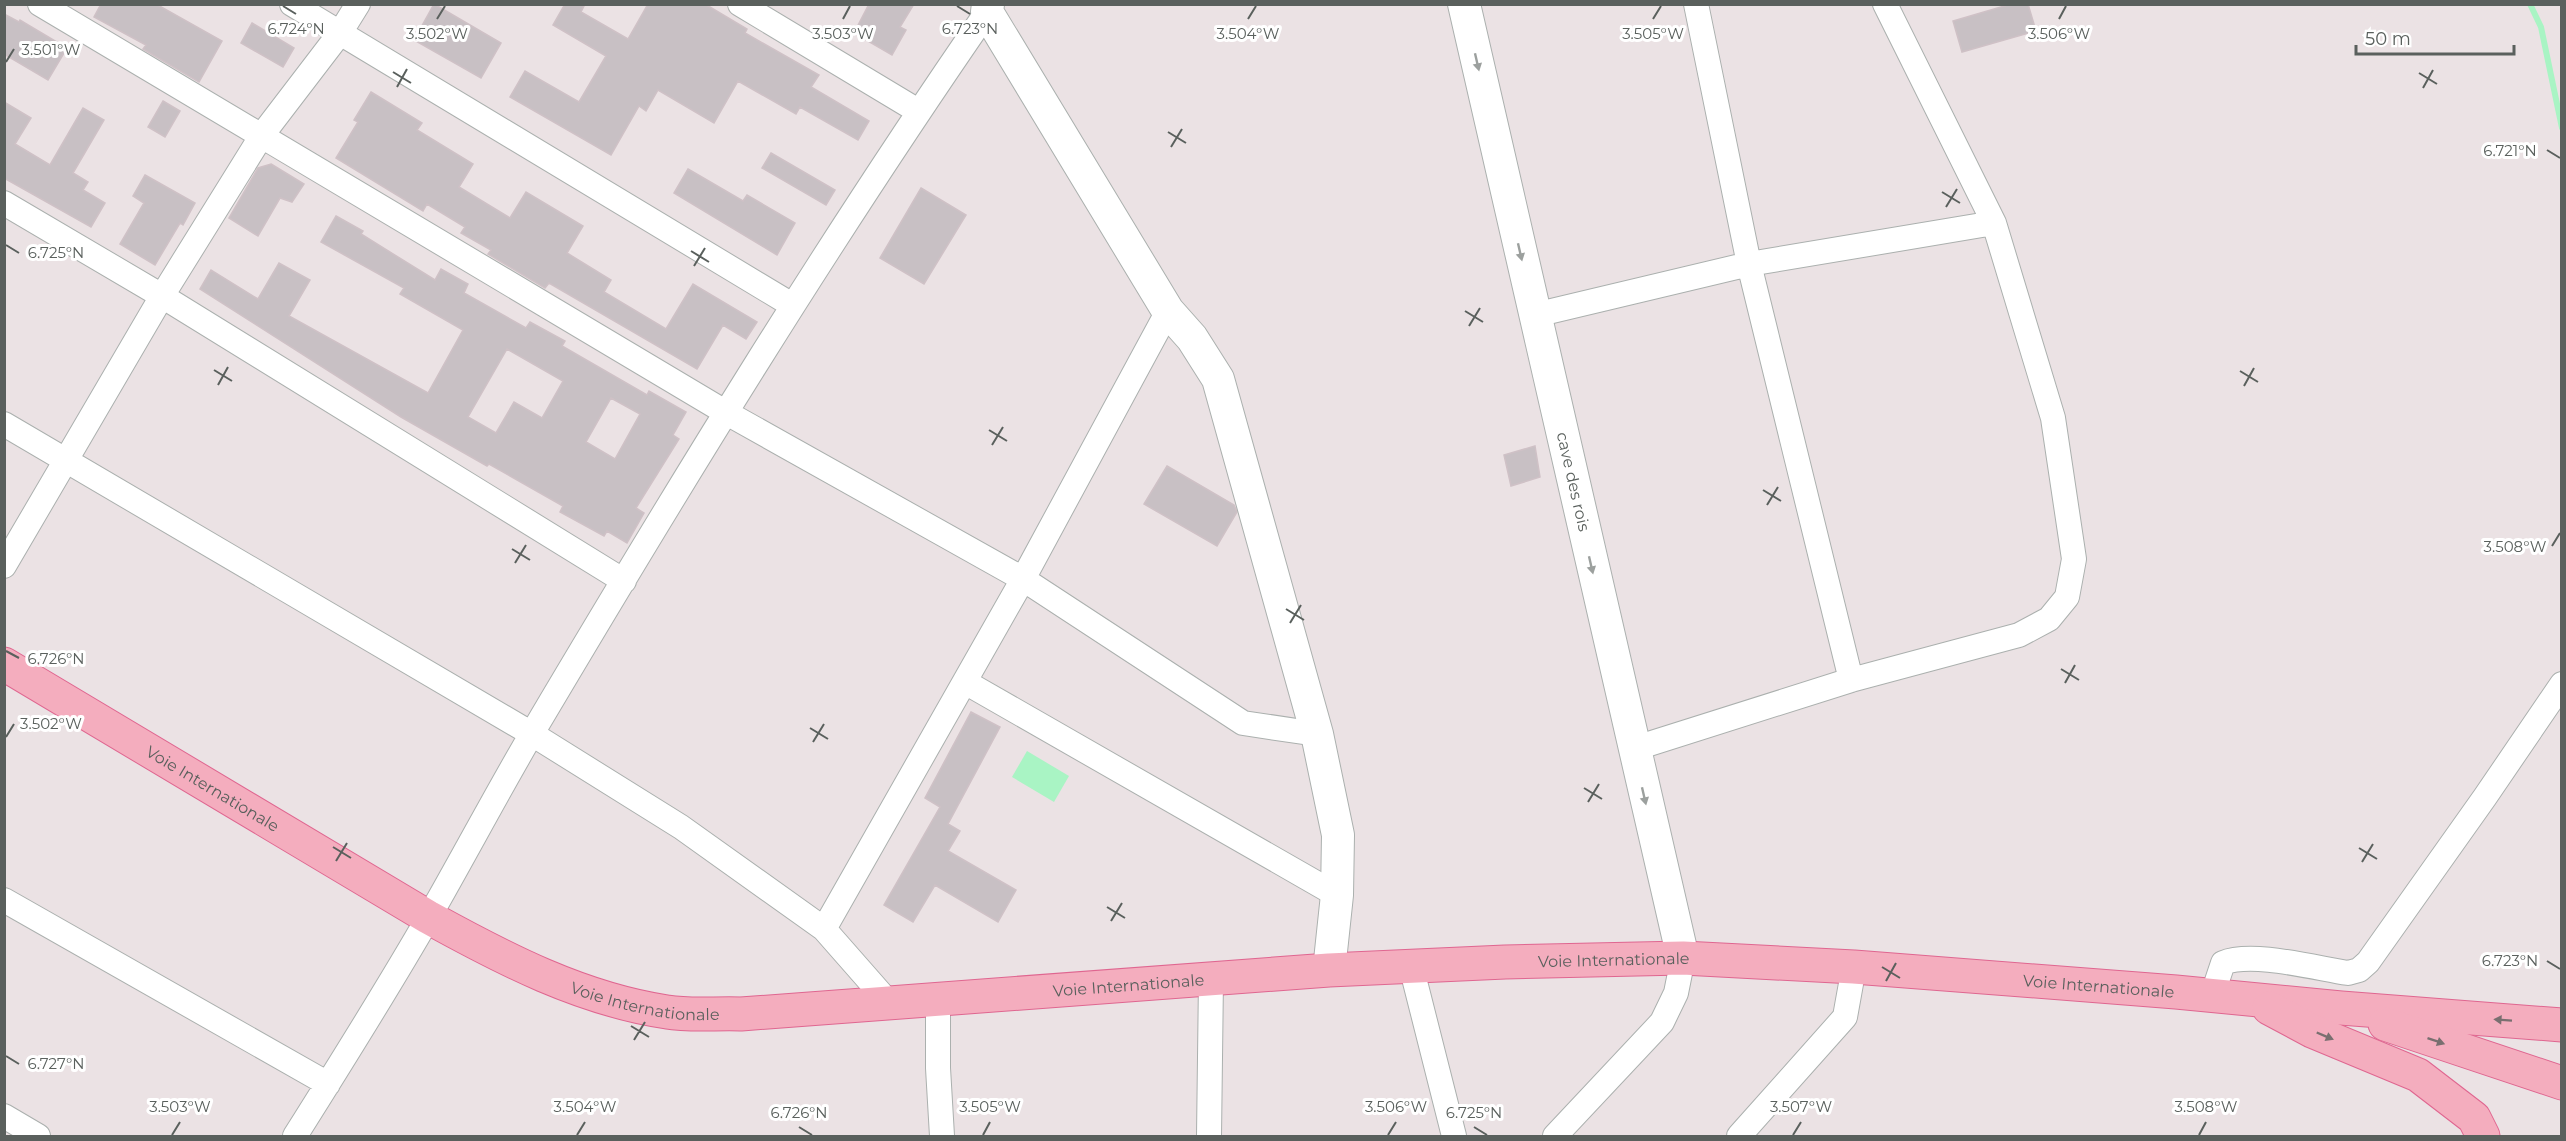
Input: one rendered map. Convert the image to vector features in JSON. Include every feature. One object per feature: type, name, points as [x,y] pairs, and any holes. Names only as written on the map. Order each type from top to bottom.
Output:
[{"type":"main road","name":"Voie Internationale","points":[[4,664],[428,917],[499,956],[607,1000],[669,1013],[741,1014],[1329,970],[1683,958],[1854,967],[2562,1025]]},
{"type":"main road","points":[[2254,1001],[2312,1030],[2418,1075],[2474,1118],[2483,1137]]},
{"type":"main road","name":"Voie Internationale","points":[[2341,1008],[2562,1083]]},
{"type":"street","points":[[40,4],[725,412],[1023,579],[1243,723],[1317,734]]},
{"type":"street","points":[[292,4],[792,304]]},
{"type":"street","points":[[4,566],[65,458],[262,135],[340,33],[358,4]]},
{"type":"street","points":[[740,4],[918,111]]},
{"type":"street","name":"cave des rois","points":[[1464,4],[1633,749],[1683,958]]},
{"type":"street","points":[[1696,4],[1749,264],[1851,680]]},
{"type":"street","points":[[1633,749],[1851,680],[2019,634],[2049,619],[2067,597],[2073,559],[2053,418],[1994,223],[1885,4]]},
{"type":"street","points":[[296,1137],[428,917],[532,734],[725,412],[792,304],[987,8],[1168,311],[1192,338],[1218,379],[1317,734],[1338,835],[1337,895],[1329,970]]},
{"type":"street","points":[[4,203],[162,296],[624,581]]},
{"type":"street","points":[[1534,315],[1749,264],[1994,223]]},
{"type":"street","points":[[824,930],[1023,579],[1168,311]]},
{"type":"street","points":[[4,424],[532,734],[681,827],[824,930],[890,1003]]},
{"type":"street","points":[[965,682],[1337,895]]},
{"type":"street","points":[[2212,996],[2223,963],[2234,958],[2253,958],[2348,973],[2359,970],[2368,962],[2485,798],[2562,684]]},
{"type":"street","points":[[4,900],[328,1084]]},
{"type":"street","points":[[1555,1137],[1662,1022],[1676,993],[1683,958]]},
{"type":"street","points":[[1411,966],[1454,1137]]},
{"type":"street","points":[[1739,1137],[1845,1017],[1854,967]]},
{"type":"street","points":[[1209,1137],[1211,979]]},
{"type":"street","points":[[938,1001],[938,1068],[942,1137]]},
{"type":"street","points":[[4,1116],[38,1137]]},
{"type":"shaded area","points":[[1027,751],[1069,776],[1054,802],[1012,777]]},
{"type":"building","points":[[101,4],[156,4],[222,41],[199,82],[143,49],[146,45],[94,17]]},
{"type":"building","points":[[434,4],[501,43],[481,78],[414,40]]},
{"type":"building","points":[[565,4],[585,4],[581,12],[628,39],[648,4],[705,4],[747,29],[745,33],[819,75],[811,87],[869,121],[858,140],[800,107],[796,114],[738,81],[714,123],[658,90],[646,111],[639,106],[611,155],[510,97],[525,71],[579,102],[606,56],[553,25]]},
{"type":"building","points":[[869,4],[914,4],[900,27],[906,30],[892,55],[854,33]]},
{"type":"building","points":[[2011,4],[2028,4],[2036,31],[1962,52],[1953,21]]},
{"type":"building","points":[[4,14],[19,22],[20,20],[67,48],[48,80],[4,54]]},
{"type":"building","points":[[252,23],[294,48],[283,67],[241,43]]},
{"type":"building","points":[[371,92],[422,123],[417,130],[473,164],[459,187],[510,218],[526,192],[583,226],[567,253],[611,280],[604,292],[666,329],[693,284],[757,322],[746,339],[723,325],[697,369],[549,283],[545,288],[488,254],[491,250],[461,233],[465,227],[427,204],[423,211],[336,158],[358,122],[354,120]]},
{"type":"building","points":[[163,101],[180,111],[165,137],[148,127]]},
{"type":"building","points":[[4,102],[31,118],[15,144],[50,165],[83,108],[104,120],[73,173],[88,182],[83,190],[105,203],[91,227],[4,178]]},
{"type":"building","points":[[771,153],[835,190],[826,205],[762,168]]},
{"type":"building","points":[[271,164],[304,184],[292,202],[280,198],[258,236],[229,218],[258,168]]},
{"type":"building","points":[[688,169],[743,201],[747,195],[795,223],[777,255],[674,193]]},
{"type":"building","points":[[145,175],[195,203],[183,225],[180,223],[155,265],[120,244],[144,203],[133,196]]},
{"type":"building","points":[[921,188],[966,215],[924,284],[880,258]]},
{"type":"building","points":[[336,216],[363,231],[361,234],[435,280],[441,269],[468,284],[464,293],[526,328],[530,322],[565,341],[562,346],[647,395],[649,391],[686,412],[673,435],[679,439],[636,508],[644,513],[627,543],[607,531],[604,536],[560,512],[563,506],[401,417],[200,289],[211,270],[258,299],[279,263],[310,280],[289,316],[428,393],[463,330],[400,294],[404,288],[321,242]],"holes":[[[507,349],[563,381],[542,418],[514,402],[496,433],[468,417]],[[611,398],[640,414],[615,459],[586,442]]]},
{"type":"building","points":[[1535,446],[1540,477],[1511,486],[1504,455]]},
{"type":"building","points":[[1167,466],[1234,505],[1237,512],[1217,546],[1144,504]]},
{"type":"building","points":[[971,712],[1000,727],[948,824],[960,831],[948,851],[1016,890],[998,922],[935,885],[913,922],[884,905],[940,807],[925,798]]},
{"type":"waterway","points":[[2530,4],[2541,27],[2562,128]]}]
